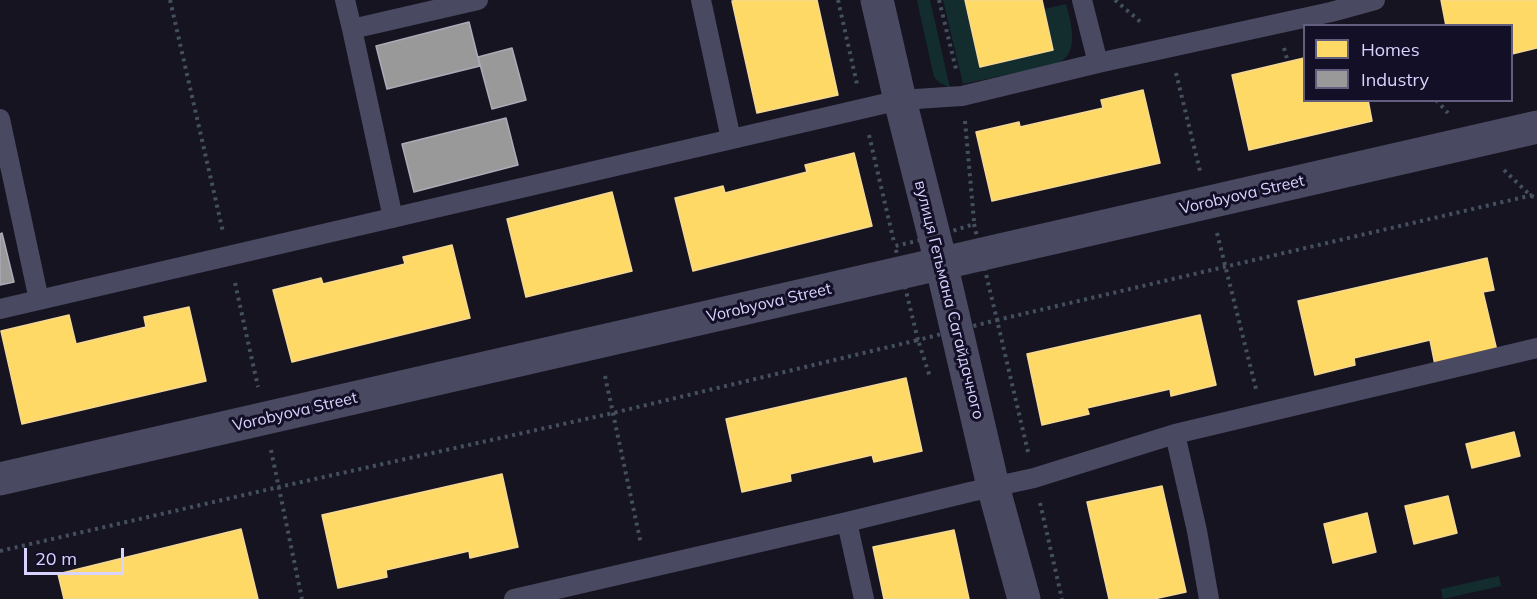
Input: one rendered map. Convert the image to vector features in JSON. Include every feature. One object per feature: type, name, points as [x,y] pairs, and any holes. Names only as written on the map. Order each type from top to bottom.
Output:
[{"type":"street","name":"вулиця Гетьмана Сагайдачного","points":[[877,0],[993,486],[1024,599]]},
{"type":"street","name":"Vorobyova Street","points":[[0,479],[1537,127]]},
{"type":"lane","points":[[345,0],[393,218]]},
{"type":"lane","points":[[352,29],[478,0]]},
{"type":"lane","points":[[701,0],[731,139]]},
{"type":"lane","points":[[1082,0],[1098,63]]},
{"type":"lane","points":[[0,309],[863,108],[900,100],[962,96],[1376,0]]},
{"type":"lane","points":[[0,119],[39,300]]},
{"type":"lane","points":[[514,599],[1034,478],[1175,434],[1537,348]]},
{"type":"lane","points":[[1175,434],[1197,531],[1209,599]]},
{"type":"lane","points":[[847,522],[864,599]]},
{"type":"path","points":[[170,0],[265,419],[302,599]]},
{"type":"path","points":[[838,0],[895,246]]},
{"type":"path","points":[[939,0],[962,96],[975,224]]},
{"type":"path","points":[[1446,112],[1456,110]]},
{"type":"path","points":[[1062,599],[997,320],[1537,194]]},
{"type":"path","points":[[0,551],[613,413],[918,340],[933,384]]},
{"type":"path","points":[[597,343],[647,569]]},
{"type":"green space","points":[[917,0],[930,0],[950,88],[934,77]]},
{"type":"green space","points":[[943,0],[965,0],[980,67],[1053,50],[1044,9],[1066,4],[1072,29],[1069,53],[1064,60],[1056,64],[963,84]]},
{"type":"green space","points":[[1499,576],[1501,586],[1443,599],[1441,589]]},
{"type":"building: Homes","points":[[817,0],[838,95],[757,113],[732,1]]},
{"type":"building: Homes","points":[[965,0],[1042,0],[1053,50],[980,67]]},
{"type":"building: Homes","points":[[1441,0],[1537,0],[1537,48],[1513,54],[1513,24],[1446,24]]},
{"type":"building: Homes","points":[[1303,58],[1303,102],[1368,102],[1372,121],[1249,150],[1232,75]]},
{"type":"building: Homes","points":[[1143,90],[1160,163],[992,201],[976,132],[1019,122],[1020,127],[1103,108],[1101,100]]},
{"type":"building: Homes","points":[[854,153],[872,226],[693,271],[675,198],[723,186],[725,193],[807,172],[805,165]]},
{"type":"building: Homes","points":[[612,192],[632,271],[526,297],[507,219]]},
{"type":"building: Homes","points":[[452,245],[470,318],[292,362],[273,290],[321,278],[323,284],[405,264],[403,257]]},
{"type":"building: Homes","points":[[1487,258],[1494,290],[1483,292],[1497,351],[1435,365],[1430,340],[1354,358],[1355,365],[1315,375],[1298,301]]},
{"type":"building: Homes","points":[[189,307],[206,381],[22,424],[1,331],[69,315],[76,344],[146,327],[144,317]]},
{"type":"building: Homes","points":[[1200,315],[1216,385],[1171,396],[1170,389],[1087,408],[1089,414],[1042,425],[1027,354]]},
{"type":"building: Homes","points":[[906,378],[922,451],[874,462],[872,455],[790,474],[791,481],[742,492],[726,419]]},
{"type":"building: Homes","points":[[1514,432],[1520,456],[1472,468],[1466,444]]},
{"type":"building: Homes","points":[[502,474],[518,547],[470,558],[469,551],[386,570],[387,577],[338,588],[322,515]]},
{"type":"building: Homes","points":[[1162,486],[1186,592],[1154,599],[1109,599],[1087,502]]},
{"type":"building: Homes","points":[[1448,496],[1457,533],[1414,544],[1405,506]]},
{"type":"building: Homes","points":[[1367,513],[1376,552],[1333,563],[1324,524]]},
{"type":"building: Homes","points":[[241,529],[258,599],[64,599],[58,574]]},
{"type":"building: Homes","points":[[954,530],[969,599],[884,599],[873,547]]},
{"type":"building: Industry","points":[[469,22],[480,66],[387,89],[376,46]]},
{"type":"building: Industry","points":[[512,48],[526,100],[492,109],[478,57]]},
{"type":"building: Industry","points":[[506,118],[518,165],[414,192],[402,144]]},
{"type":"building: Industry","points":[[2,233],[14,282],[0,285],[0,234]]}]
